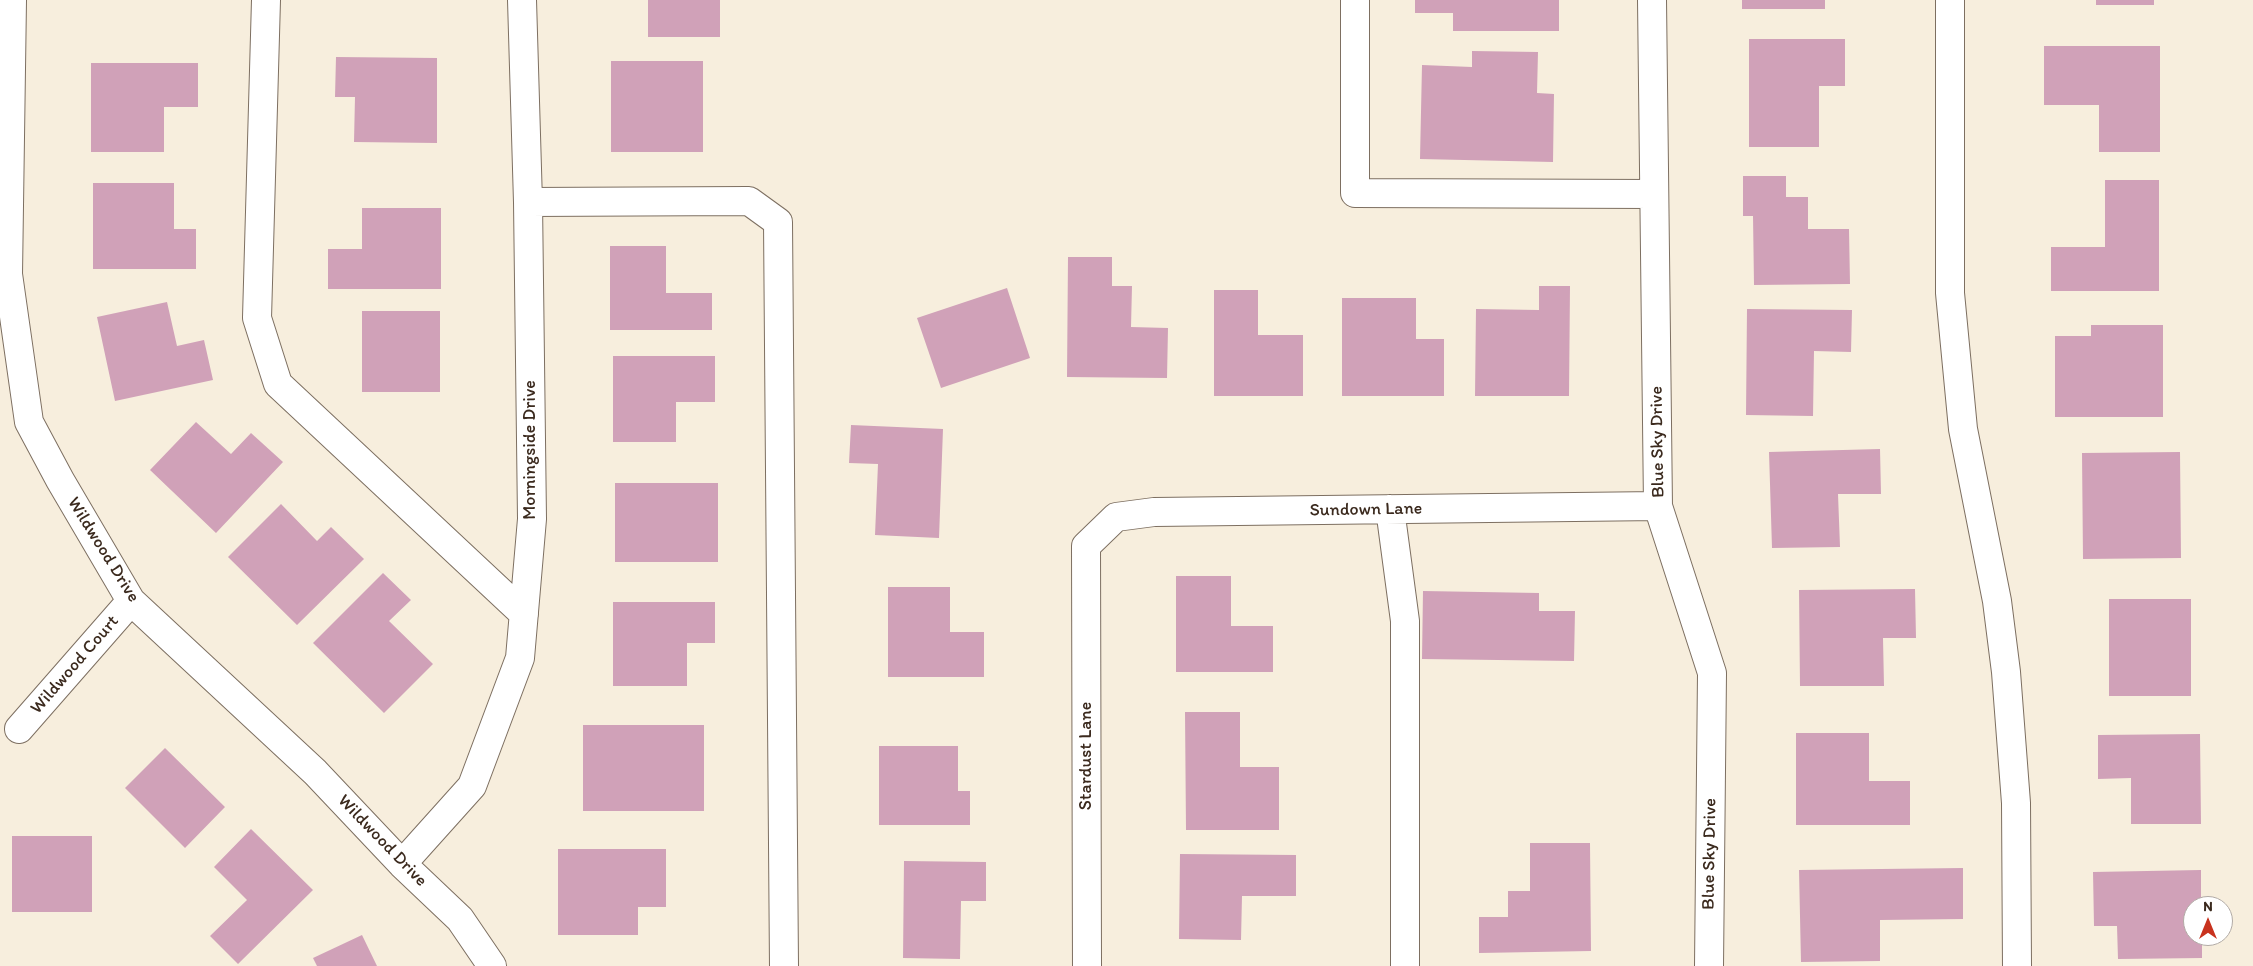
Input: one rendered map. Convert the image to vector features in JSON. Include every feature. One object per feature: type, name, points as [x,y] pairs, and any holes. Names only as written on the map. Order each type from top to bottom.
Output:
[{"type":"street","name":"Wildwood Drive","points":[[12,0],[8,274],[29,422],[60,480],[131,601],[315,772],[402,864],[460,919],[492,966]]},
{"type":"street","points":[[266,0],[257,318],[278,384],[524,614]]},
{"type":"street","name":"Morningside Drive","points":[[402,864],[472,786],[520,658],[532,518],[528,202],[522,0]]},
{"type":"street","points":[[1355,0],[1355,192],[1654,194]]},
{"type":"street","name":"Blue Sky Drive","points":[[1652,0],[1658,506],[1712,673],[1709,966]]},
{"type":"street","points":[[1950,0],[1950,292],[1963,429],[1997,601],[2006,672],[2016,803],[2017,966]]},
{"type":"street","points":[[528,202],[749,200],[778,222],[784,966]]},
{"type":"street","name":"Sundown Lane","points":[[1086,546],[1116,517],[1154,512],[1658,506]]},
{"type":"street","points":[[1390,509],[1405,621],[1405,966]]},
{"type":"street","name":"Stardust Lane","points":[[1086,546],[1087,966]]},
{"type":"street","name":"Wildwood Court","points":[[19,729],[131,601]]},
{"type":"building","points":[[648,0],[720,0],[720,37],[648,37]]},
{"type":"building","points":[[1415,0],[1559,0],[1559,31],[1453,31],[1453,13],[1415,13]]},
{"type":"building","points":[[1742,0],[1825,0],[1825,9],[1742,9]]},
{"type":"building","points":[[2096,0],[2154,0],[2154,5],[2096,5]]},
{"type":"building","points":[[1749,39],[1845,39],[1845,86],[1819,86],[1819,147],[1749,147]]},
{"type":"building","points":[[2044,46],[2160,46],[2160,152],[2099,152],[2099,105],[2044,105]]},
{"type":"building","points":[[1472,51],[1538,52],[1537,93],[1554,94],[1553,162],[1420,159],[1422,65],[1472,67]]},
{"type":"building","points":[[336,57],[437,58],[437,143],[354,142],[355,97],[335,97]]},
{"type":"building","points":[[611,61],[703,61],[703,152],[611,152]]},
{"type":"building","points":[[91,63],[198,63],[198,107],[164,107],[164,152],[91,152]]},
{"type":"building","points":[[1743,176],[1786,176],[1786,197],[1808,197],[1808,229],[1849,229],[1850,284],[1754,285],[1753,216],[1743,216]]},
{"type":"building","points":[[2105,180],[2159,180],[2159,291],[2051,291],[2051,247],[2105,247]]},
{"type":"building","points":[[93,183],[174,183],[174,229],[196,229],[196,269],[93,269]]},
{"type":"building","points":[[362,208],[441,208],[441,289],[328,289],[328,249],[362,249]]},
{"type":"building","points":[[610,246],[666,246],[666,293],[712,293],[712,330],[610,330]]},
{"type":"building","points":[[1068,257],[1112,257],[1112,286],[1132,286],[1131,327],[1168,328],[1167,378],[1067,377]]},
{"type":"building","points":[[1539,286],[1570,286],[1569,396],[1475,396],[1476,309],[1539,310]]},
{"type":"building","points":[[1007,288],[1030,358],[941,388],[917,318]]},
{"type":"building","points":[[1214,290],[1258,290],[1258,335],[1303,335],[1303,396],[1214,396]]},
{"type":"building","points":[[1342,298],[1416,298],[1416,339],[1444,339],[1444,396],[1342,396]]},
{"type":"building","points":[[167,302],[177,346],[204,340],[213,380],[115,401],[97,317]]},
{"type":"building","points":[[1747,309],[1852,310],[1851,352],[1814,351],[1813,416],[1746,415]]},
{"type":"building","points":[[362,311],[440,311],[440,392],[362,392]]},
{"type":"building","points":[[2091,325],[2163,325],[2163,417],[2055,417],[2055,336],[2091,336]]},
{"type":"building","points":[[613,356],[715,356],[715,402],[676,402],[676,442],[613,442]]},
{"type":"building","points":[[196,422],[231,454],[251,433],[283,462],[216,533],[150,470]]},
{"type":"building","points":[[851,425],[943,429],[939,538],[875,535],[878,464],[849,463]]},
{"type":"building","points":[[1880,449],[1881,494],[1838,494],[1840,547],[1772,548],[1769,452]]},
{"type":"building","points":[[2180,452],[2181,558],[2083,559],[2082,453]]},
{"type":"building","points":[[615,483],[718,483],[718,562],[615,562]]},
{"type":"building","points":[[281,504],[317,541],[331,527],[364,559],[297,625],[228,557]]},
{"type":"building","points":[[383,573],[411,600],[389,621],[433,664],[384,713],[313,643]]},
{"type":"building","points":[[1176,576],[1231,576],[1231,626],[1273,626],[1273,672],[1176,672]]},
{"type":"building","points":[[888,587],[950,587],[950,632],[984,632],[984,677],[888,677]]},
{"type":"building","points":[[1915,589],[1916,638],[1883,638],[1884,686],[1800,686],[1799,590]]},
{"type":"building","points":[[1423,591],[1539,593],[1539,611],[1575,611],[1574,661],[1422,659]]},
{"type":"building","points":[[2109,599],[2191,599],[2191,696],[2109,696]]},
{"type":"building","points":[[613,602],[715,602],[715,643],[687,643],[687,686],[613,686]]},
{"type":"building","points":[[1185,712],[1240,712],[1240,767],[1279,767],[1279,830],[1186,830]]},
{"type":"building","points":[[583,725],[704,725],[704,811],[583,811]]},
{"type":"building","points":[[1796,733],[1869,733],[1869,781],[1910,781],[1910,825],[1796,825]]},
{"type":"building","points":[[2200,734],[2201,824],[2131,824],[2131,778],[2098,779],[2098,735]]},
{"type":"building","points":[[879,746],[958,746],[958,791],[970,791],[970,825],[879,825]]},
{"type":"building","points":[[165,748],[225,807],[185,848],[125,788]]},
{"type":"building","points":[[251,829],[313,890],[238,964],[210,936],[247,900],[214,867]]},
{"type":"building","points":[[12,836],[92,836],[92,912],[12,912]]},
{"type":"building","points":[[1530,843],[1590,843],[1591,951],[1479,953],[1479,917],[1508,917],[1508,891],[1530,891]]},
{"type":"building","points":[[558,849],[666,849],[666,907],[638,907],[638,935],[558,935]]},
{"type":"building","points":[[1180,854],[1296,855],[1296,896],[1242,896],[1241,940],[1179,939]]},
{"type":"building","points":[[904,861],[986,862],[986,901],[961,901],[960,959],[903,958]]},
{"type":"building","points":[[1963,868],[1963,919],[1880,920],[1880,961],[1801,962],[1799,870]]},
{"type":"building","points":[[2201,870],[2201,896],[2183,896],[2183,946],[2202,946],[2202,958],[2118,959],[2117,926],[2094,926],[2093,872]]},
{"type":"building","points":[[362,935],[377,966],[317,966],[313,958]]}]
